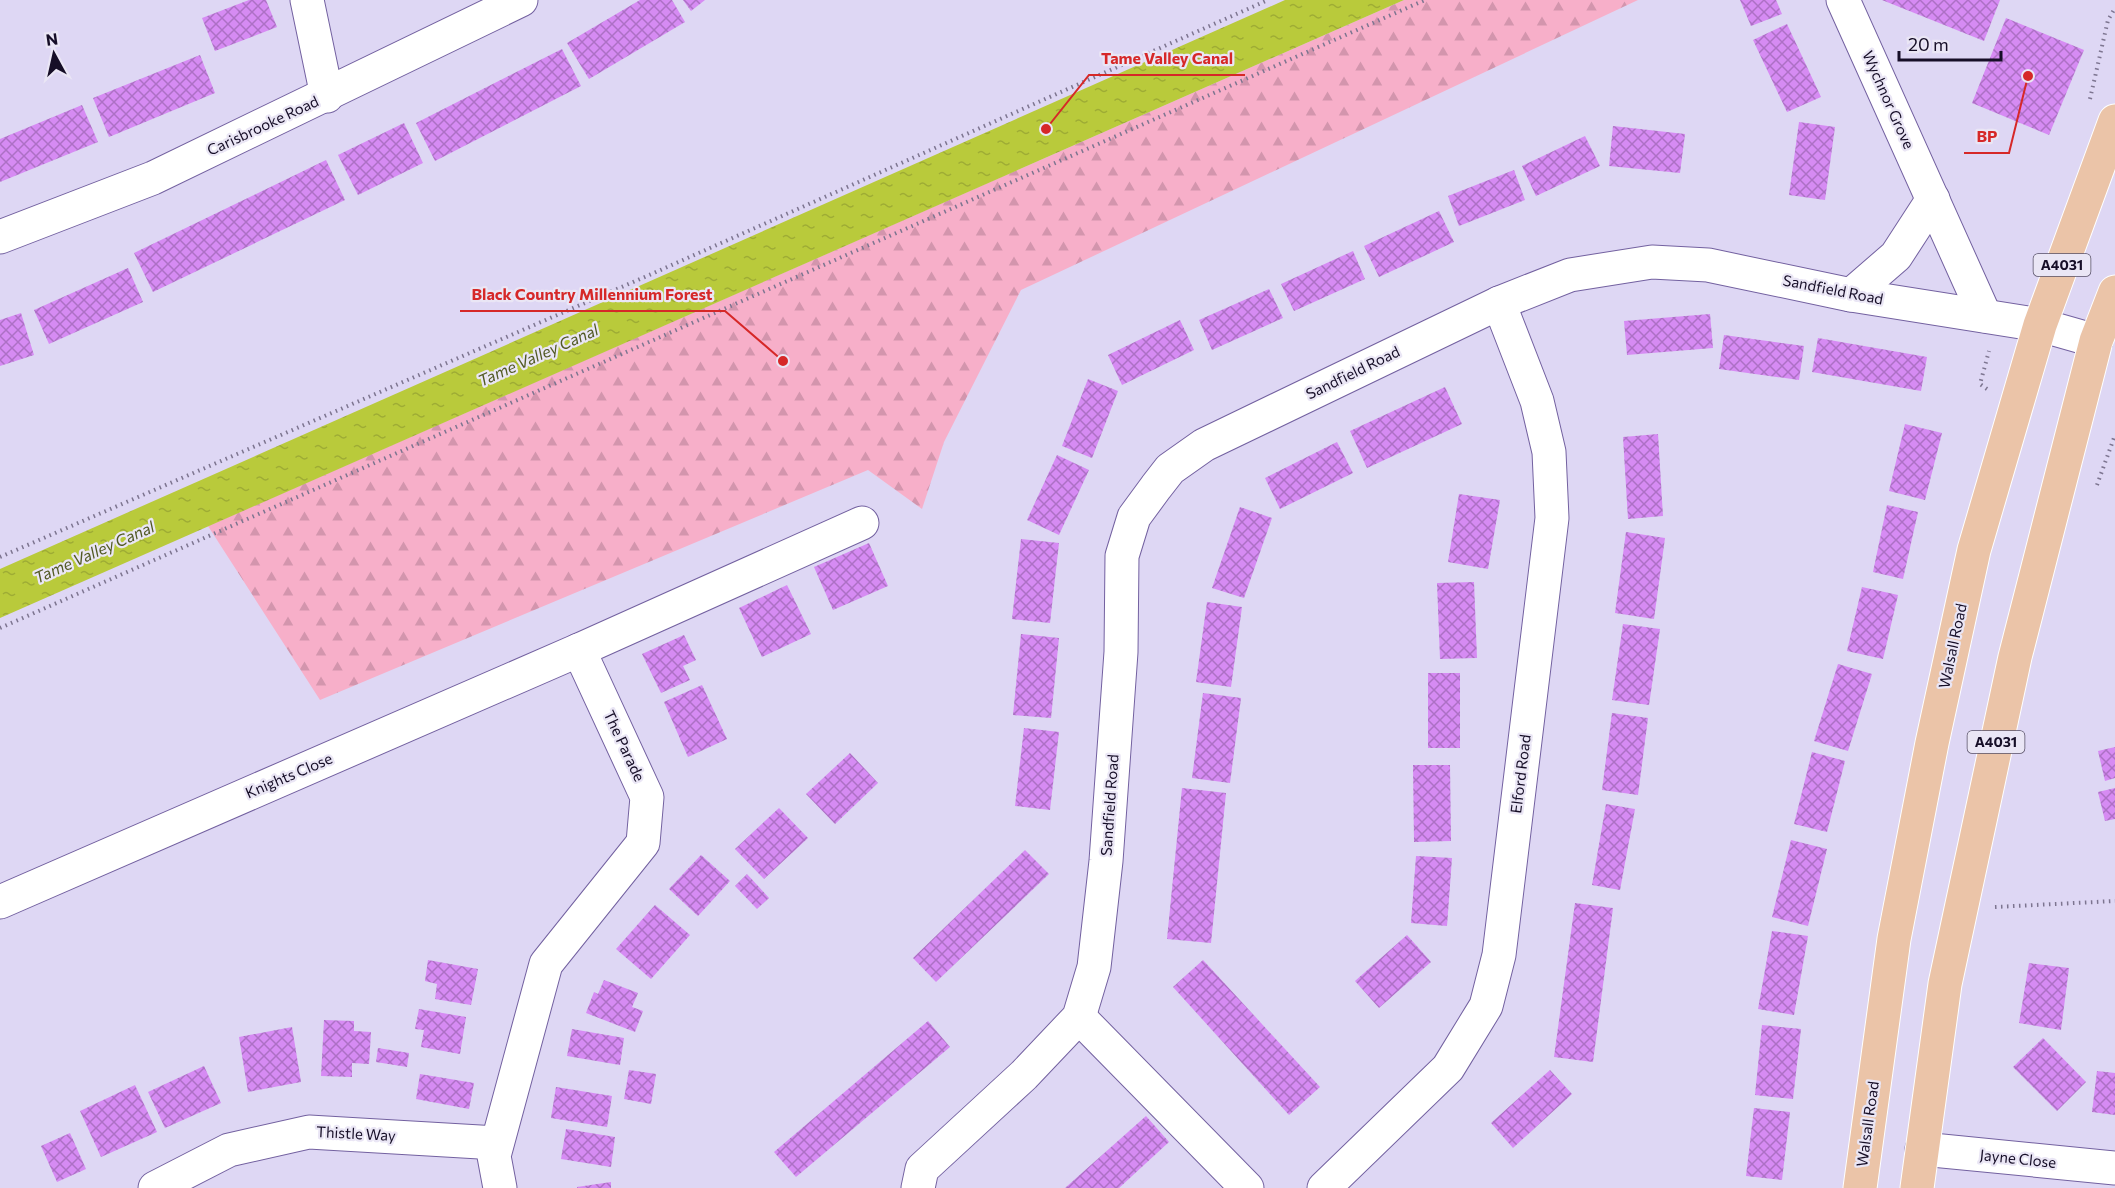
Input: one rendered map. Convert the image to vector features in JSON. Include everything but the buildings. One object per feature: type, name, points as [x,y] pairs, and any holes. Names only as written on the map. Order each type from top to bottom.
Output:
[{"type":"main road","name":"Walsall Road","points":[[1860,1188],[1894,939],[1932,743],[1974,550],[2102,113]]},
{"type":"main road","name":"A4031","points":[[1917,1188],[1945,984],[2014,657],[2096,341],[2115,292]]},
{"type":"street","points":[[307,0],[327,96]]},
{"type":"street","name":"Carisbrooke Road","points":[[0,237],[153,178],[327,96],[521,0]]},
{"type":"street","name":"Wychnor Grove","points":[[1843,0],[1985,316]]},
{"type":"street","points":[[1851,295],[1896,256],[1933,200]]},
{"type":"street","name":"Sandfield Road","points":[[918,1188],[922,1169],[1024,1075],[1079,1017],[1094,967],[1098,932],[1121,652],[1122,556],[1134,517],[1170,469],[1204,444],[1499,303],[1570,275],[1652,262],[1708,265],[1851,295],[2040,325],[2096,341]]},
{"type":"street","name":"Elford Road","points":[[1324,1188],[1448,1068],[1485,1006],[1499,955],[1552,518],[1549,452],[1537,400],[1499,303]]},
{"type":"street","points":[[579,650],[862,523]]},
{"type":"street","name":"Knights Close","points":[[0,902],[579,650]]},
{"type":"street","name":"The Parade","points":[[500,1188],[494,1156],[546,964],[643,843],[647,797],[579,650]]},
{"type":"street","points":[[1079,1017],[1247,1188]]},
{"type":"street","name":"Thistle Way","points":[[154,1188],[229,1150],[309,1132],[497,1143]]},
{"type":"street","name":"Jayne Close","points":[[1922,1149],[2115,1168]]},
{"type":"path","points":[[0,557],[647,276],[1268,0]]},
{"type":"path","points":[[0,628],[1425,0]]},
{"type":"path","points":[[2102,113],[2108,20],[2115,8]]},
{"type":"path","points":[[1961,906],[2010,908],[2115,901]]},
{"type":"green space","points":[[1404,0],[1638,0],[1021,290],[944,442],[922,509],[868,470],[320,700],[208,526]]},
{"type":"water","points":[[1285,0],[1404,0],[0,618],[0,569]]},
{"type":"place","name":"BP","points":[[2028,76]]},
{"type":"place","name":"Tame Valley Canal","points":[[1046,129]]},
{"type":"place","name":"Black Country Millennium Forest","points":[[783,361]]}]
